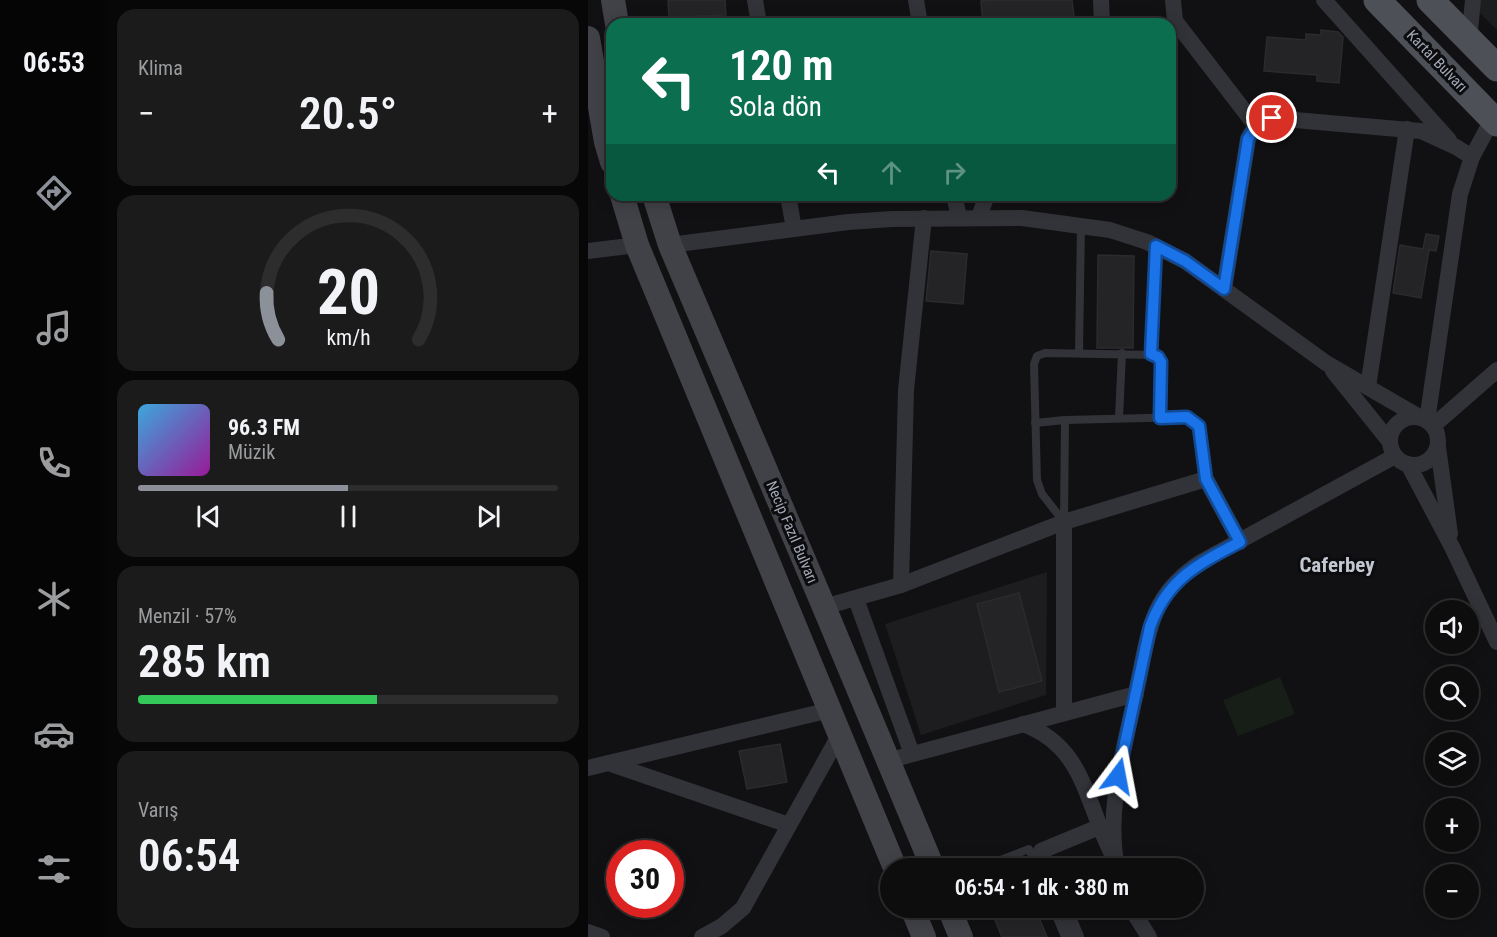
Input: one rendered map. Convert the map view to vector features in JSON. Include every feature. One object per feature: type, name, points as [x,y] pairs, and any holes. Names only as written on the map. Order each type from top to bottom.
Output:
[{"type":"main road","name":"Kartal Bulvarı","points":[[1377,0],[1495,121]]},
{"type":"main road","points":[[1430,0],[1497,68]]},
{"type":"street","points":[[613,0],[616,18]]},
{"type":"street","points":[[755,0],[758,18]]},
{"type":"street","points":[[916,0],[919,18]]},
{"type":"street","points":[[1101,0],[1102,18]]},
{"type":"street","points":[[1173,0],[1175,18]]},
{"type":"street","points":[[1324,0],[1455,147]]},
{"type":"street","points":[[1469,40],[1473,0]]},
{"type":"street","points":[[1176,22],[1256,126]]},
{"type":"street","points":[[588,38],[606,142]]},
{"type":"street","points":[[1224,289],[1247,146],[1251,132],[1256,126],[1272,118],[1421,131],[1472,157]]},
{"type":"street","points":[[1427,421],[1456,210],[1464,177],[1472,157],[1495,121]]},
{"type":"street","points":[[1368,387],[1407,129]]},
{"type":"street","points":[[624,201],[637,245],[892,858]]},
{"type":"street","name":"Necip Fazıl Bulvarı","points":[[656,201],[670,246],[929,858]]},
{"type":"street","points":[[789,201],[794,229]]},
{"type":"street","points":[[955,201],[959,217]]},
{"type":"street","points":[[979,217],[985,201]]},
{"type":"street","points":[[670,246],[848,222],[959,217],[1022,218],[1081,225],[1110,230],[1156,246],[1185,261],[1326,363],[1427,421],[1437,432],[1452,547]]},
{"type":"street","points":[[901,585],[906,390],[924,218]]},
{"type":"street","points":[[588,251],[637,245]]},
{"type":"street","points":[[1326,363],[1398,454],[1489,609],[1497,642]]},
{"type":"street","points":[[1398,454],[1394,428],[1399,422],[1413,417],[1427,421],[1490,383],[1497,370]]},
{"type":"street","points":[[1398,454],[1423,464],[1435,454],[1438,447]]},
{"type":"street","points":[[1116,858],[1115,801],[1118,776],[1150,627],[1166,595],[1191,569],[1398,454]]},
{"type":"street","points":[[824,607],[856,600],[901,585],[1064,522],[1206,479],[1240,542]]},
{"type":"street","points":[[1064,522],[1064,713]]},
{"type":"street","points":[[856,600],[912,754]]},
{"type":"street","points":[[887,761],[1136,694]]},
{"type":"street","points":[[588,768],[830,710]]},
{"type":"street","points":[[1023,724],[1047,735],[1071,759],[1083,780],[1099,827],[1113,858]]},
{"type":"street","points":[[702,937],[722,926],[743,908],[840,734]]},
{"type":"street","points":[[607,763],[789,825]]},
{"type":"street","points":[[1044,858],[1041,851],[1099,827]]},
{"type":"street","points":[[916,918],[924,937]]},
{"type":"street","points":[[953,918],[961,937]]},
{"type":"street","points":[[1068,918],[1076,937]]},
{"type":"street","points":[[1137,918],[1149,937]]},
{"type":"street","points":[[588,932],[602,937]]},
{"type":"lane","points":[[1079,353],[1081,225]]},
{"type":"lane","points":[[1151,354],[1156,246]]},
{"type":"lane","points":[[1064,522],[1042,494],[1037,480],[1035,360],[1045,353],[1151,354],[1158,357],[1161,362],[1160,418]]},
{"type":"lane","points":[[1119,418],[1122,353]]},
{"type":"lane","points":[[1035,423],[1065,420],[1187,417],[1197,423],[1201,429],[1206,479]]},
{"type":"lane","points":[[1064,522],[1065,420]]},
{"type":"lane","points":[[1006,858],[1029,849],[1033,858]]},
{"type":"lane","points":[[1057,918],[1065,937]]},
{"type":"shaded area","points":[[1480,0],[1497,0],[1497,30],[1479,12]]},
{"type":"shaded area","points":[[1047,572],[1046,695],[921,735],[885,624]]},
{"type":"shaded area","points":[[1280,677],[1295,714],[1238,736],[1223,700]]},
{"type":"building","points":[[668,0],[725,0],[726,15],[669,17]]},
{"type":"building","points":[[1072,0],[1074,18],[982,18],[981,1]]},
{"type":"building","points":[[1321,30],[1338,32],[1343,37],[1339,83],[1317,81],[1317,75],[1264,71],[1267,37],[1306,40],[1306,34],[1321,35]]},
{"type":"building","points":[[1426,234],[1439,236],[1436,251],[1429,250],[1421,298],[1393,293],[1400,245],[1423,249]]},
{"type":"building","points":[[931,251],[967,254],[963,304],[926,301]]},
{"type":"building","points":[[1098,255],[1134,256],[1133,348],[1097,348]]},
{"type":"building","points":[[1019,593],[1042,681],[999,692],[977,604]]},
{"type":"building","points":[[780,744],[787,782],[747,789],[739,751]]},
{"type":"building","points":[[994,918],[1039,918],[1047,937],[1002,937]]},
{"type":"district","name":"Caferbey","points":[[1337,565]]},
{"type":"route","points":[[1118,776],[1154,616],[1173,585],[1191,569],[1240,542],[1206,479],[1201,429],[1193,419],[1187,417],[1160,418],[1161,362],[1158,357],[1151,354],[1156,246],[1185,261],[1224,289],[1248,139],[1260,122],[1272,118]]}]
